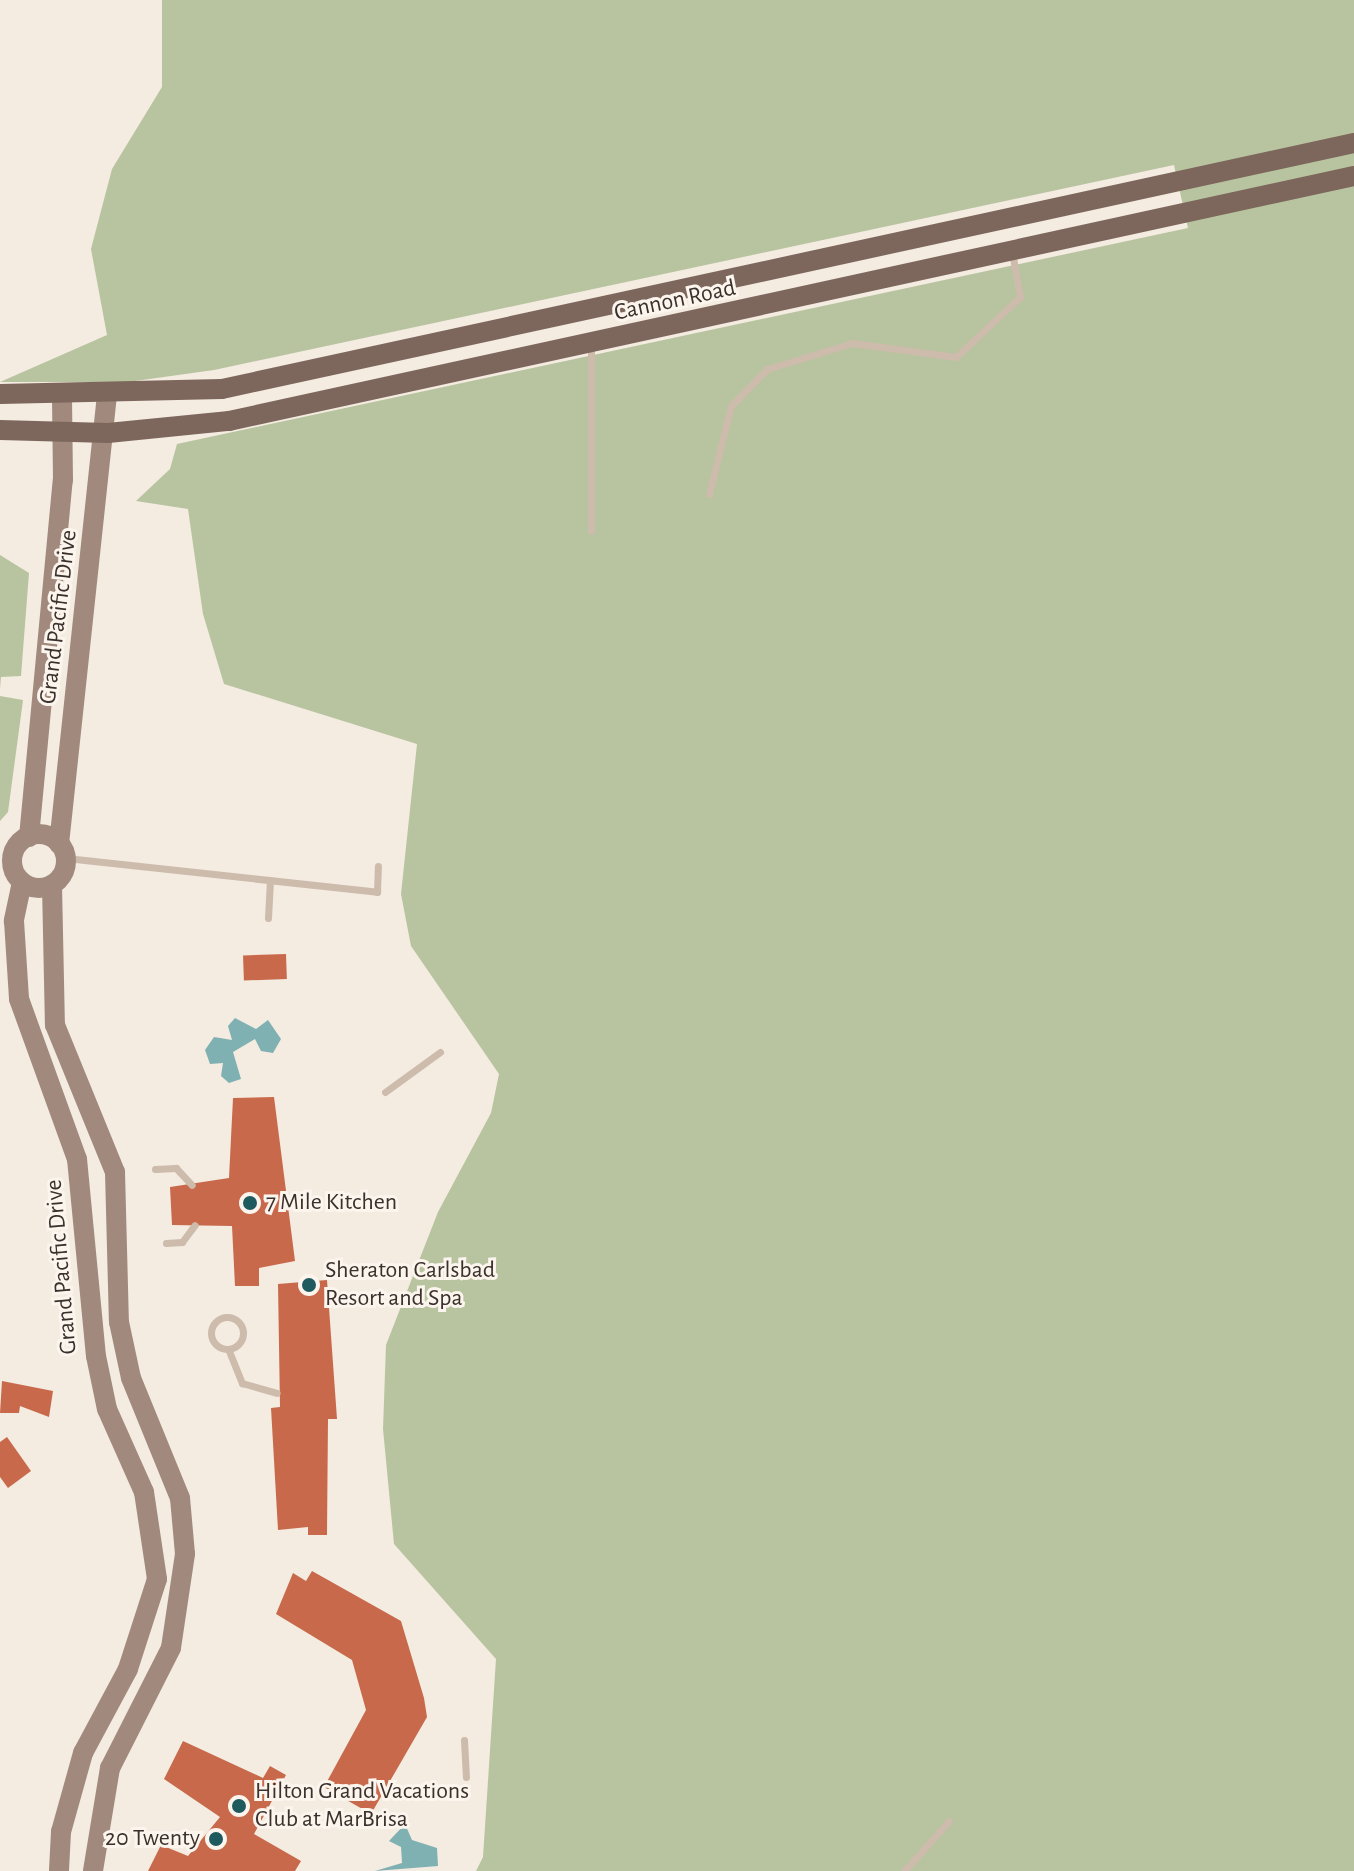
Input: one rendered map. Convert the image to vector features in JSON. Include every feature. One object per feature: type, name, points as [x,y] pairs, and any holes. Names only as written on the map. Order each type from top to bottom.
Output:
[{"type":"main road","name":"Cannon Road","points":[[0,394],[107,397],[284,377],[1354,143]]},
{"type":"main road","name":"Cannon Road","points":[[0,430],[108,433],[229,421],[591,345],[1354,176]]},
{"type":"street","name":"Grand Pacific Drive","points":[[60,1865],[83,1753],[128,1669],[157,1579],[144,1492],[107,1409],[96,1356],[88,1218],[76,1156],[21,1004],[14,921],[22,882],[13,856],[29,837],[63,433],[62,397]]},
{"type":"street","name":"Grand Pacific Drive","points":[[63,851],[76,692],[108,433],[107,397]]},
{"type":"street","points":[[41,689],[76,692]]},
{"type":"street","points":[[29,837],[63,851],[52,885],[55,1025],[109,1148],[122,1244],[119,1322],[131,1378],[180,1498],[185,1554],[171,1648],[110,1768],[94,1866],[60,1865]]},
{"type":"street","points":[[22,882],[52,885]]},
{"type":"street","points":[[21,1004],[53,999]]},
{"type":"street","points":[[76,1156],[109,1148]]},
{"type":"lane","points":[[709,494],[731,406],[767,369],[852,343],[956,357],[1020,297],[1012,252]]},
{"type":"lane","points":[[591,345],[591,531]]},
{"type":"lane","points":[[63,851],[377,892],[378,866]]},
{"type":"lane","points":[[268,918],[270,880]]},
{"type":"lane","points":[[385,1092],[440,1052]]},
{"type":"lane","points":[[155,1169],[186,1173],[192,1185]]},
{"type":"lane","points":[[166,1243],[182,1242],[195,1225]]},
{"type":"lane","points":[[229,1351],[244,1337],[227,1317],[210,1335],[229,1351],[242,1383],[277,1393]]},
{"type":"lane","points":[[464,1740],[466,1777]]},
{"type":"lane","points":[[904,1871],[949,1821]]},
{"type":"green space","points":[[162,0],[1354,0],[1354,1871],[476,1871],[483,1857],[496,1659],[394,1544],[383,1429],[386,1345],[438,1212],[491,1113],[499,1074],[411,946],[401,894],[417,744],[224,684],[203,614],[188,509],[136,501],[170,469],[177,444],[1188,228],[1174,165],[214,370],[128,382],[0,382],[107,335],[91,249],[112,169],[162,87]]},
{"type":"green space","points":[[0,555],[29,573],[21,676],[1,677],[0,689]]},
{"type":"green space","points":[[0,696],[23,700],[8,812],[0,821]]},
{"type":"water","points":[[235,1018],[256,1029],[268,1020],[281,1039],[273,1053],[261,1051],[255,1039],[233,1052],[241,1079],[229,1083],[221,1076],[223,1063],[210,1064],[205,1050],[214,1037],[232,1040],[228,1026]]},
{"type":"water","points":[[405,1824],[412,1840],[437,1848],[438,1866],[375,1871],[402,1863],[401,1847],[389,1841]]},
{"type":"building","points":[[286,954],[287,979],[244,980],[243,956]]},
{"type":"building","name":"7 Mile Kitchen","points":[[274,1097],[295,1261],[259,1268],[259,1286],[235,1286],[232,1226],[172,1225],[170,1187],[229,1178],[233,1098]]},
{"type":"building","points":[[327,1280],[337,1419],[328,1419],[327,1535],[308,1535],[308,1527],[278,1530],[271,1408],[280,1407],[278,1284]]},
{"type":"building","points":[[2,1381],[53,1391],[49,1417],[20,1406],[19,1413],[0,1413]]},
{"type":"building","points":[[7,1437],[31,1471],[8,1488],[0,1477],[0,1442]]},
{"type":"building","points":[[312,1571],[401,1621],[424,1698],[427,1717],[371,1814],[324,1787],[366,1710],[352,1660],[276,1614],[293,1573],[306,1581]]},
{"type":"building","name":"Hilton Grand Vacations Club at MarBrisa","points":[[183,1741],[263,1778],[270,1766],[286,1775],[254,1834],[301,1861],[295,1871],[148,1871],[161,1845],[188,1856],[220,1817],[164,1779]]},
{"type":"place","name":"7 Mile Kitchen","points":[[250,1203]]},
{"type":"place","name":"Sheraton Carlsbad Resort and Spa","points":[[309,1285]]},
{"type":"place","name":"Hilton Grand Vacations Club at MarBrisa","points":[[239,1806]]},
{"type":"place","name":"20 Twenty","points":[[216,1839]]}]
